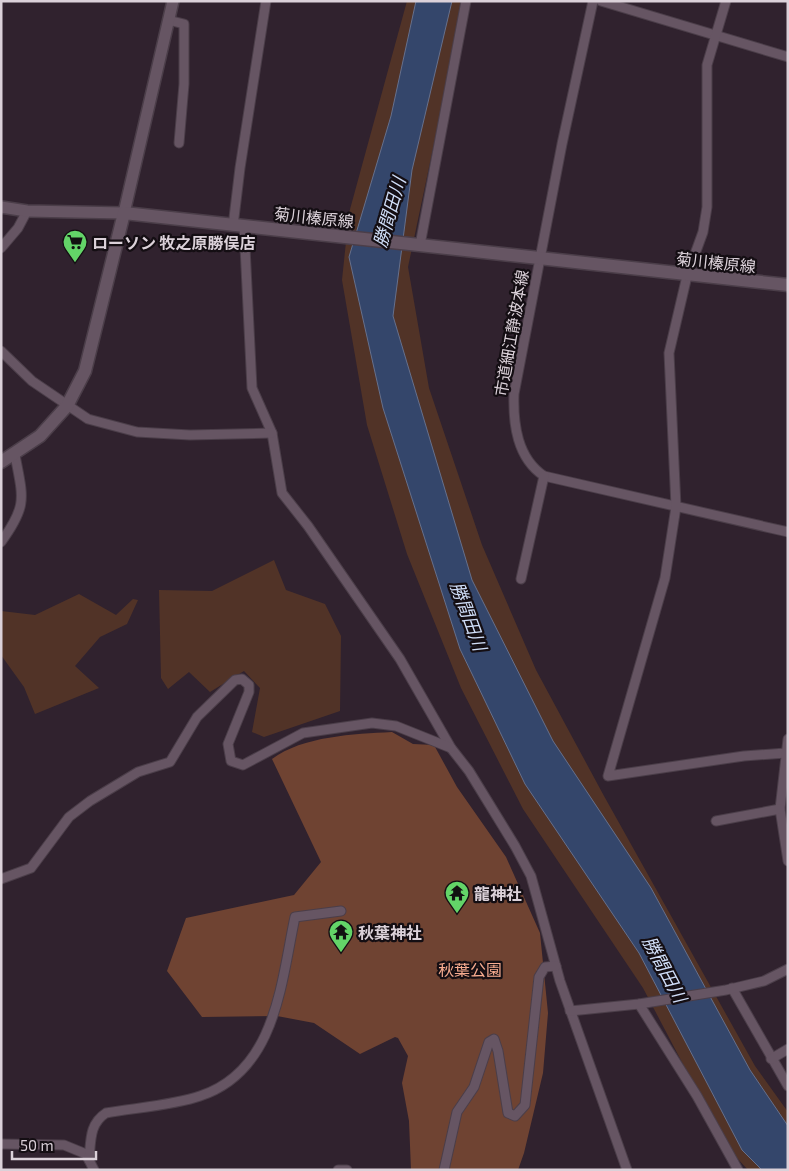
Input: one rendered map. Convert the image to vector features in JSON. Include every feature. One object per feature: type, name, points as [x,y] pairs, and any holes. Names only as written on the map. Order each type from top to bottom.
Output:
[{"type":"main road","name":"菊川榛原線","points":[[124,214],[339,236],[687,276],[788,285]]},
{"type":"main road","points":[[1,462],[15,455],[40,436],[67,406],[85,371],[124,214]]},
{"type":"street","points":[[1,207],[27,211],[124,214],[173,1]]},
{"type":"street","points":[[266,1],[240,168],[239,226],[252,388],[272,433],[282,493],[308,526],[400,659],[451,748],[469,771],[531,876],[570,1011],[627,1170]]},
{"type":"street","points":[[420,245],[466,1]]},
{"type":"street","name":"市道細江静波本線","points":[[593,1],[539,260],[514,394],[513,413],[516,432],[526,461],[544,476],[788,532]]},
{"type":"street","points":[[601,1],[788,57]]},
{"type":"street","points":[[726,1],[714,36],[707,65],[707,207],[703,232],[687,276],[669,353],[676,507],[665,578],[608,776],[744,756],[786,753]]},
{"type":"street","points":[[168,20],[184,24],[184,84],[180,143]]},
{"type":"street","points":[[1,248],[18,228],[27,211]]},
{"type":"street","points":[[1,351],[32,380],[88,419],[137,432],[190,435],[272,433]]},
{"type":"street","points":[[1,542],[21,511],[21,489],[15,455]]},
{"type":"street","points":[[521,580],[544,476]]},
{"type":"street","points":[[1,879],[31,868],[69,817],[90,801],[138,772],[170,762],[197,717],[235,680],[242,679],[249,685],[249,692],[228,744],[231,761],[243,765],[303,733],[372,723],[396,726],[451,748]]},
{"type":"street","points":[[788,739],[780,809],[788,861]]},
{"type":"street","points":[[716,821],[780,809]]},
{"type":"street","points":[[89,1160],[92,1130],[97,1119],[106,1113],[200,1096],[226,1083],[242,1072],[257,1053],[269,1029],[295,917],[341,911]]},
{"type":"street","points":[[444,1170],[458,1112],[474,1087],[489,1042],[494,1039],[498,1051],[508,1113],[515,1116],[525,1105],[539,977],[545,967],[556,966]]},
{"type":"street","points":[[570,1011],[639,1004],[729,989],[764,981],[788,969]]},
{"type":"street","points":[[729,989],[788,1086]]},
{"type":"street","points":[[639,1004],[697,1096],[738,1170]]},
{"type":"street","points":[[771,1059],[788,1049]]},
{"type":"street","points":[[1,1144],[64,1144],[86,1154],[94,1170]]},
{"type":"street","points":[[338,1170],[347,1170]]},
{"type":"shaded area","points":[[407,1],[464,1],[408,267],[429,388],[482,545],[536,670],[755,1066],[788,1112],[788,1170],[748,1170],[726,1146],[643,988],[523,809],[461,688],[407,554],[367,425],[342,280],[349,213]]},
{"type":"shaded area","points":[[274,560],[286,590],[325,604],[341,636],[340,711],[264,737],[252,732],[260,688],[244,671],[210,692],[189,672],[168,689],[161,678],[159,590],[212,591]]},
{"type":"shaded area","points":[[79,594],[116,615],[133,599],[138,600],[127,624],[100,637],[75,666],[99,688],[35,714],[24,687],[1,655],[1,611],[35,615]]},
{"type":"green space","name":"秋葉公園","points":[[392,732],[413,744],[434,745],[457,787],[506,857],[540,933],[548,1013],[543,1073],[524,1153],[518,1170],[411,1170],[409,1121],[402,1083],[408,1056],[398,1038],[395,1037],[360,1054],[314,1023],[277,1016],[202,1017],[167,971],[186,918],[294,895],[321,862],[272,759],[298,745],[314,741],[346,735]]},
{"type":"water","name":"勝間田川","points":[[416,1],[452,1],[412,170],[393,316],[472,580],[553,741],[651,888],[750,1070],[788,1126],[788,1170],[762,1170],[742,1150],[639,953],[525,784],[460,649],[383,408],[349,257],[391,116]]},
{"type":"place","name":"ローソン 牧之原勝俣店","points":[[75,263]]},
{"type":"place","name":"龍神社","points":[[457,914]]},
{"type":"place","name":"秋葉神社","points":[[341,953]]}]
